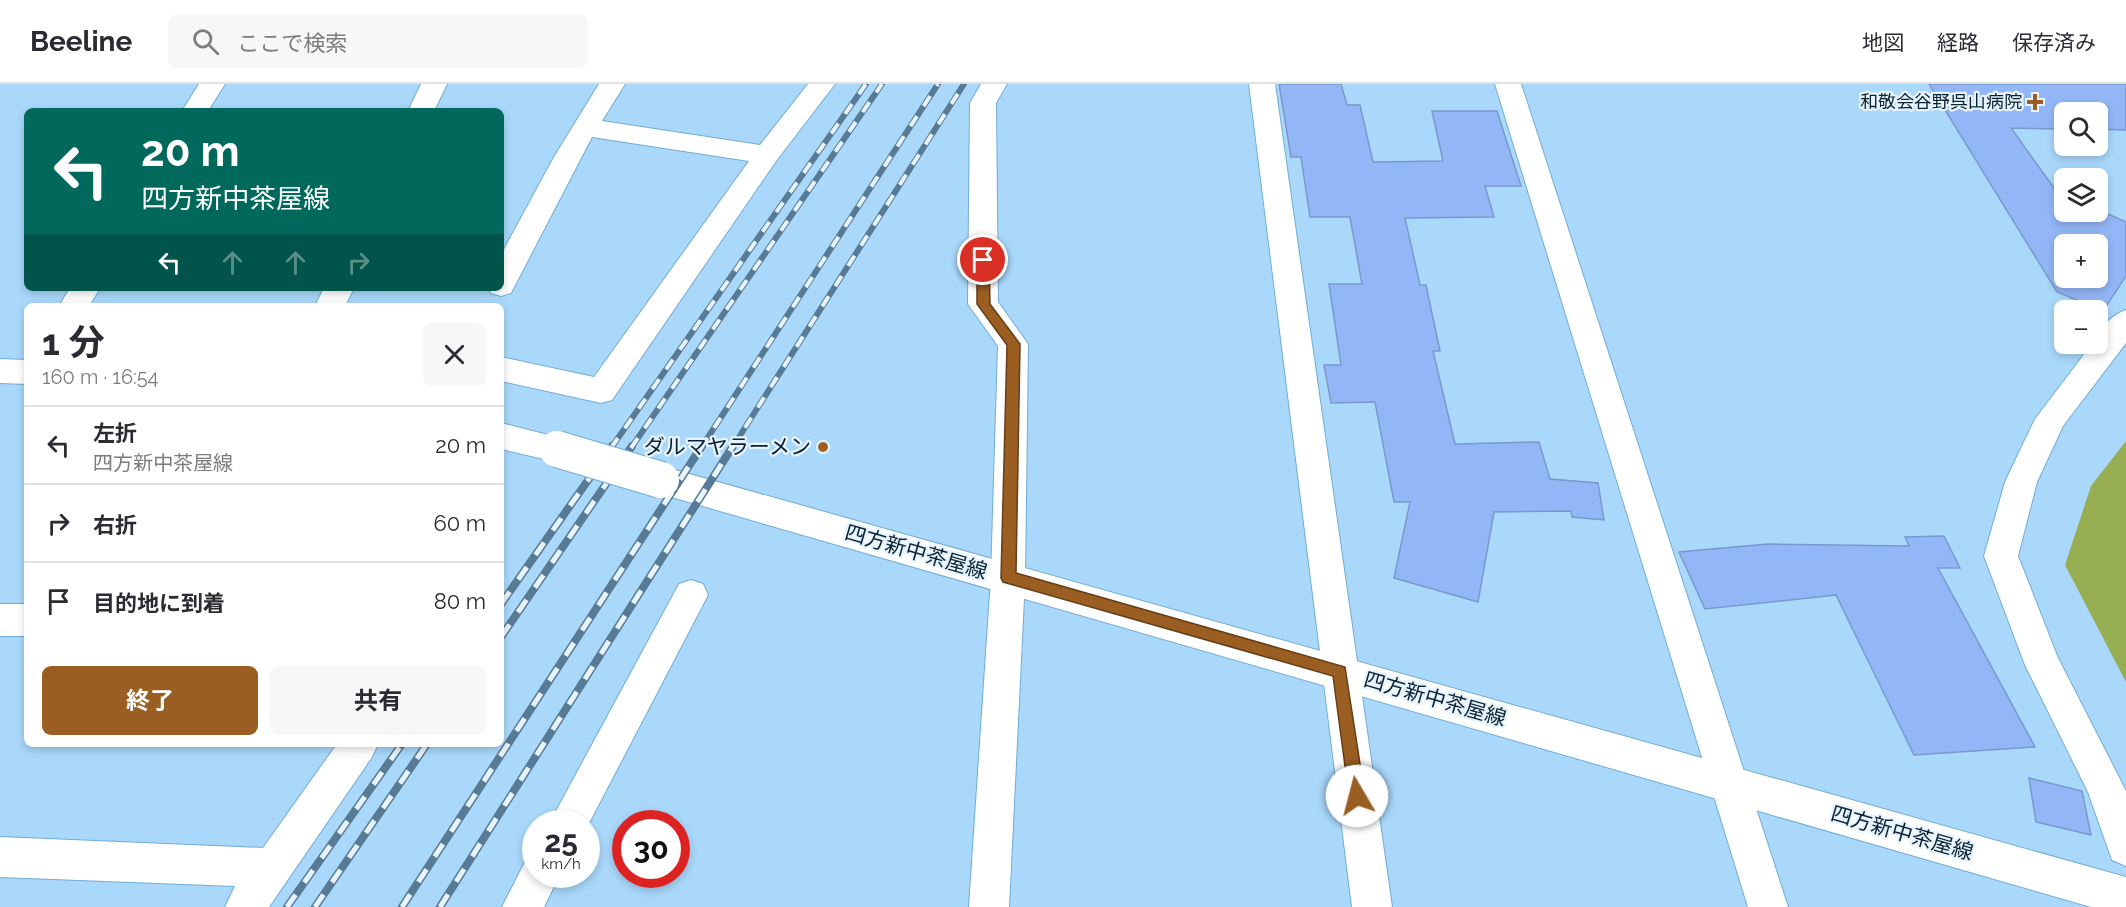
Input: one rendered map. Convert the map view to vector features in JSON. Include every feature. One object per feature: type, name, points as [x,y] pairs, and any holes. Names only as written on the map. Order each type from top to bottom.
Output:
[{"type":"street","points":[[197,108],[212,84]]},
{"type":"street","points":[[423,108],[434,84]]},
{"type":"street","points":[[504,271],[511,242],[612,84]]},
{"type":"street","points":[[504,370],[601,391],[767,155],[822,84]]},
{"type":"street","points":[[989,907],[1008,578],[1013,344],[984,304],[983,103],[994,84]]},
{"type":"street","points":[[1262,84],[1372,907]]},
{"type":"street","points":[[1508,84],[1768,907]]},
{"type":"street","points":[[585,127],[767,155]]},
{"type":"street","points":[[2126,321],[2051,419],[2020,482],[2001,556],[2043,665],[2106,786],[2126,846]]},
{"type":"street","name":"四方新中茶屋線","points":[[504,437],[557,449],[1340,671],[2126,897]]},
{"type":"street","points":[[576,810],[691,595]]},
{"type":"street","points":[[0,620],[24,620]]},
{"type":"street","points":[[245,907],[357,747]]},
{"type":"street","points":[[0,857],[272,868]]},
{"type":"street","points":[[522,907],[532,888]]},
{"type":"green space","points":[[2126,441],[2126,682],[2065,565],[2091,486]]},
{"type":"building","points":[[1279,84],[1341,84],[1347,105],[1360,105],[1373,162],[1443,161],[1432,111],[1497,111],[1521,186],[1485,186],[1494,217],[1405,218],[1420,285],[1426,285],[1440,351],[1433,351],[1455,444],[1539,442],[1550,479],[1598,483],[1604,520],[1572,517],[1571,511],[1494,512],[1478,602],[1394,578],[1410,502],[1394,502],[1375,402],[1331,403],[1324,365],[1341,365],[1329,284],[1362,284],[1350,217],[1310,217],[1301,157],[1291,157]]},
{"type":"building","points":[[1929,84],[2126,84],[2126,130],[2108,129],[2108,102],[2054,102],[2054,129],[2011,128],[2054,188],[2054,222],[2108,222],[2108,214],[2126,222],[2126,276],[2108,303],[2108,300],[2076,300],[2057,292],[2055,288],[2108,288],[2108,234],[2054,234],[2054,287]]},
{"type":"building","points":[[1944,536],[1960,568],[1938,568],[2035,747],[1914,755],[1836,595],[1705,609],[1679,552],[1768,544],[1909,546],[1905,537]]},
{"type":"building","points":[[2029,778],[2082,791],[2091,835],[2036,822]]},
{"type":"railway","points":[[611,448],[866,84]]},
{"type":"railway","points":[[631,448],[882,84]]},
{"type":"railway","points":[[701,448],[938,84]]},
{"type":"railway","points":[[732,448],[964,84]]},
{"type":"railway","points":[[504,600],[612,446]]},
{"type":"railway","points":[[504,633],[632,446]]},
{"type":"railway","points":[[402,907],[702,446]]},
{"type":"railway","points":[[440,907],[733,446]]},
{"type":"railway","points":[[287,907],[400,747]]},
{"type":"railway","points":[[315,907],[425,747]]},
{"type":"place","name":"和敬会谷野呉山病院","points":[[2035,102]]},
{"type":"place","name":"ダルマヤラーメン","points":[[823,447]]},
{"type":"route","points":[[983,260],[984,304],[1013,344],[1008,578],[1340,671],[1357,796]]}]
